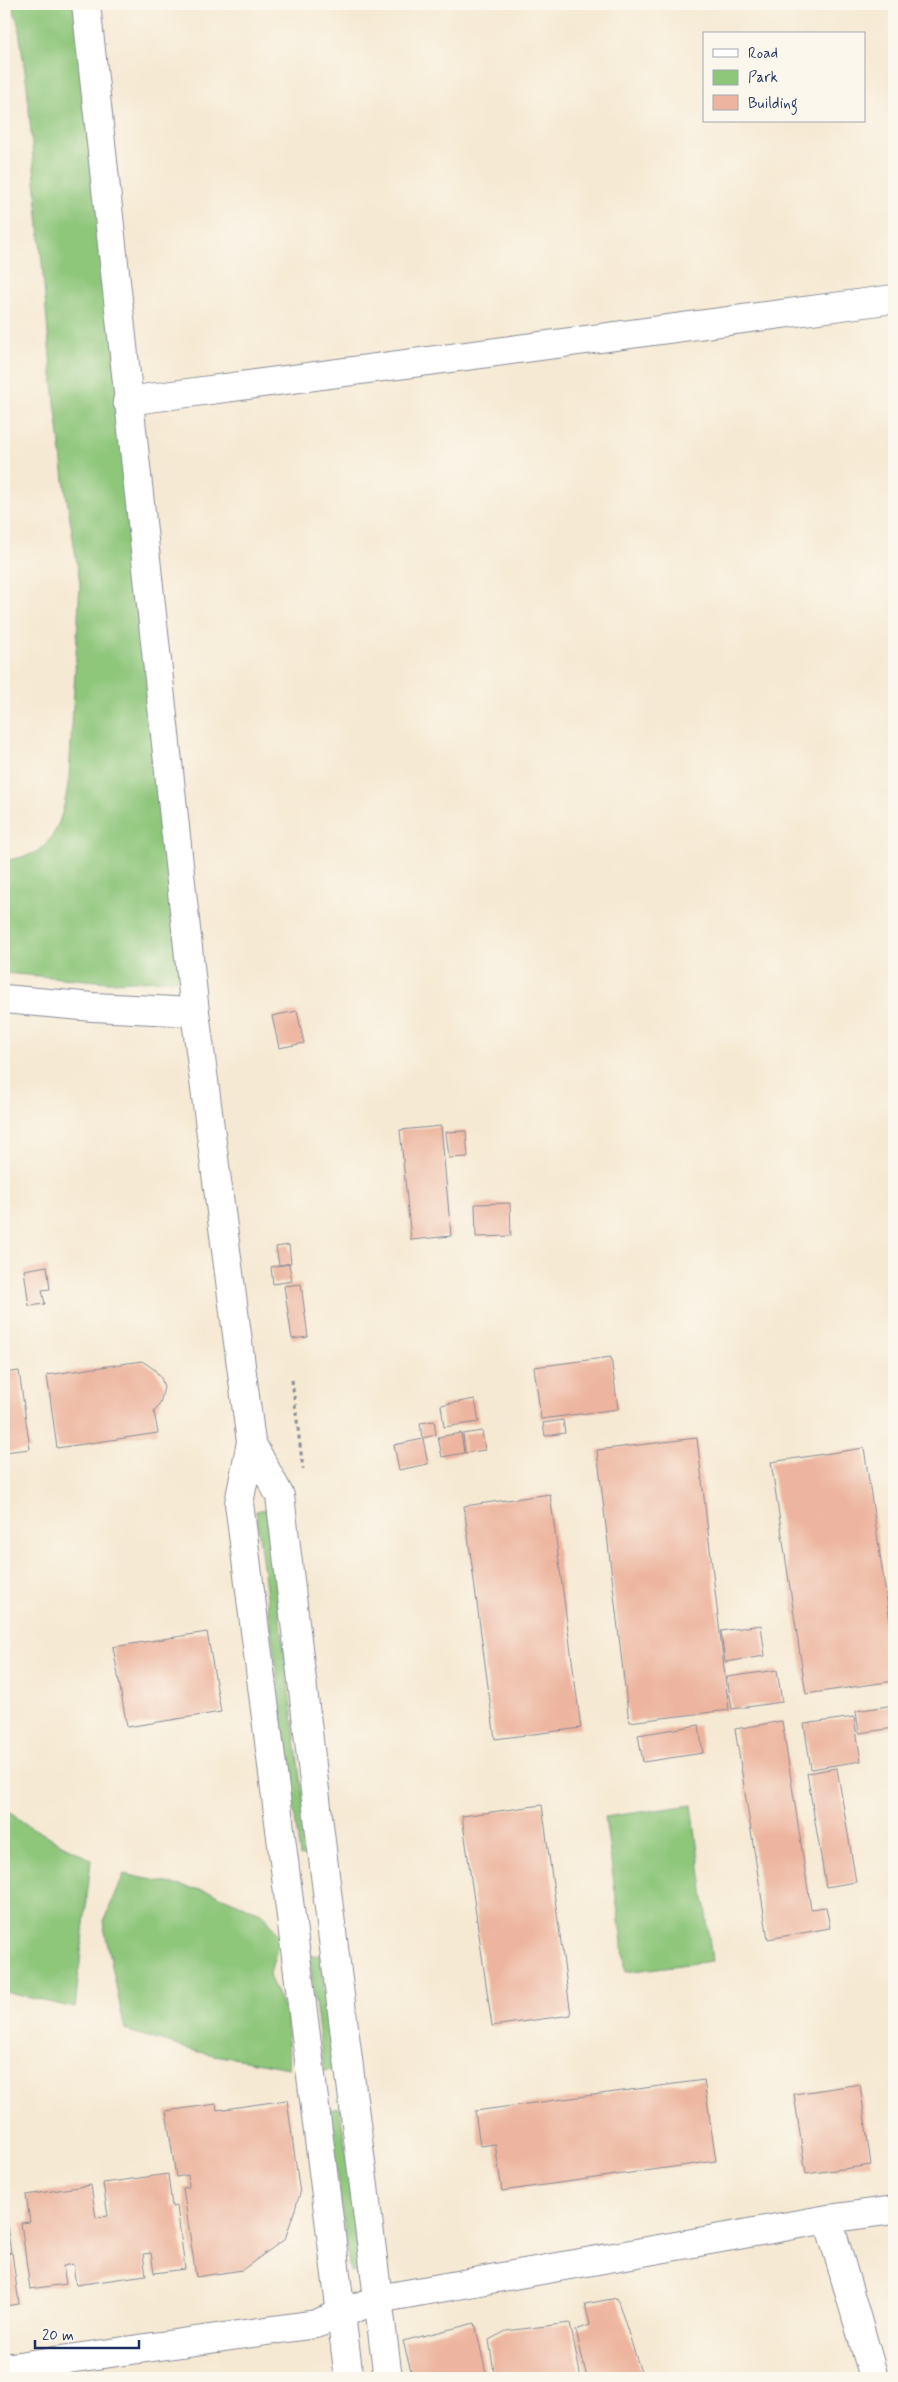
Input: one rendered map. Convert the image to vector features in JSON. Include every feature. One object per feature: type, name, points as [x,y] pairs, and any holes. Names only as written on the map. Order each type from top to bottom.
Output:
[{"type":"street","points":[[86,4],[127,401],[195,1012],[251,1442],[239,1503],[292,1905],[350,2378]]},
{"type":"street","points":[[127,401],[894,299]]},
{"type":"street","points":[[4,999],[93,1007],[195,1012]]},
{"type":"street","points":[[251,1442],[280,1496],[388,2378]]},
{"type":"street","points":[[292,1905],[328,1900]]},
{"type":"street","points":[[314,2093],[351,2088]]},
{"type":"street","points":[[4,2368],[42,2371],[316,2324],[378,2299],[828,2219],[894,2210]]},
{"type":"street","points":[[828,2219],[874,2378]]},
{"type":"green space","points":[[12,4],[86,4],[191,979],[109,982],[4,973],[4,861],[34,853],[43,847],[50,839],[60,820],[66,798],[69,778],[80,583],[64,480],[50,357],[27,86],[18,23]]},
{"type":"green space","points":[[266,1509],[310,1855],[300,1857],[256,1511]]},
{"type":"green space","points":[[692,1805],[712,1961],[626,1972],[605,1817]]},
{"type":"green space","points":[[4,1809],[29,1826],[91,1860],[75,2008],[4,1992]]},
{"type":"green space","points":[[124,1874],[211,1892],[263,1914],[280,1937],[269,1976],[287,2016],[289,2068],[198,2052],[125,2030],[103,1922]]},
{"type":"green space","points":[[320,1955],[335,2069],[324,2071],[309,1956]]},
{"type":"green space","points":[[340,2108],[362,2270],[350,2272],[328,2110]]},
{"type":"building","points":[[297,1011],[304,1043],[279,1048],[272,1016]]},
{"type":"building","points":[[441,1126],[451,1236],[411,1240],[400,1130]]},
{"type":"building","points":[[466,1131],[468,1157],[449,1158],[446,1132]]},
{"type":"building","points":[[510,1203],[511,1236],[476,1237],[475,1204]]},
{"type":"building","points":[[289,1245],[291,1263],[279,1265],[276,1247]]},
{"type":"building","points":[[289,1264],[292,1281],[273,1284],[271,1267]]},
{"type":"building","points":[[47,1266],[50,1289],[42,1290],[45,1304],[29,1306],[24,1270]]},
{"type":"building","points":[[301,1284],[308,1337],[292,1339],[284,1286]]},
{"type":"building","points":[[611,1357],[618,1409],[541,1419],[534,1367]]},
{"type":"building","points":[[142,1361],[154,1369],[161,1378],[164,1387],[160,1404],[154,1412],[158,1433],[57,1448],[47,1375]]},
{"type":"building","points":[[19,1371],[30,1449],[4,1452],[4,1373]]},
{"type":"building","points":[[475,1399],[479,1422],[444,1427],[441,1405]]},
{"type":"building","points":[[563,1420],[565,1433],[545,1436],[543,1423]]},
{"type":"building","points":[[434,1421],[436,1435],[422,1438],[420,1423]]},
{"type":"building","points":[[482,1431],[485,1450],[465,1453],[463,1434]]},
{"type":"building","points":[[461,1433],[464,1453],[442,1457],[438,1437]]},
{"type":"building","points":[[697,1438],[729,1710],[629,1722],[597,1450]]},
{"type":"building","points":[[423,1439],[428,1464],[399,1470],[394,1445]]},
{"type":"building","points":[[864,1448],[894,1648],[894,1681],[806,1694],[771,1462]]},
{"type":"building","points":[[550,1494],[581,1728],[495,1739],[464,1506]]},
{"type":"building","points":[[761,1625],[765,1656],[725,1662],[721,1631]]},
{"type":"building","points":[[207,1632],[221,1712],[127,1727],[113,1647]]},
{"type":"building","points":[[777,1670],[782,1702],[732,1709],[727,1677]]},
{"type":"building","points":[[894,1705],[894,1728],[859,1733],[856,1711]]},
{"type":"building","points":[[854,1717],[861,1761],[811,1769],[804,1724]]},
{"type":"building","points":[[782,1721],[811,1909],[826,1907],[830,1928],[768,1939],[735,1729]]},
{"type":"building","points":[[699,1725],[703,1753],[643,1762],[638,1735]]},
{"type":"building","points":[[837,1768],[856,1882],[826,1887],[807,1773]]},
{"type":"building","points":[[542,1805],[571,2015],[492,2026],[462,1816]]},
{"type":"building","points":[[704,2080],[716,2161],[502,2191],[495,2144],[480,2146],[475,2111]]},
{"type":"building","points":[[860,2084],[871,2165],[806,2174],[794,2094]]},
{"type":"building","points":[[287,2100],[300,2194],[285,2239],[242,2270],[196,2277],[183,2188],[189,2187],[188,2175],[176,2177],[166,2111],[216,2104],[217,2110]]},
{"type":"building","points":[[168,2174],[172,2207],[177,2206],[185,2269],[154,2273],[151,2253],[143,2254],[146,2275],[76,2285],[73,2264],[63,2266],[66,2284],[30,2289],[21,2223],[30,2222],[26,2195],[91,2185],[96,2218],[108,2216],[103,2183]]},
{"type":"building","points":[[4,2208],[11,2252],[4,2253]]},
{"type":"building","points":[[12,2253],[19,2304],[4,2306],[4,2254]]},
{"type":"building","points":[[617,2298],[641,2372],[620,2378],[587,2378],[576,2330],[590,2325],[585,2304]]},
{"type":"building","points":[[475,2323],[487,2378],[413,2378],[403,2341]]},
{"type":"building","points":[[570,2323],[581,2378],[495,2378],[489,2340],[506,2331]]}]
